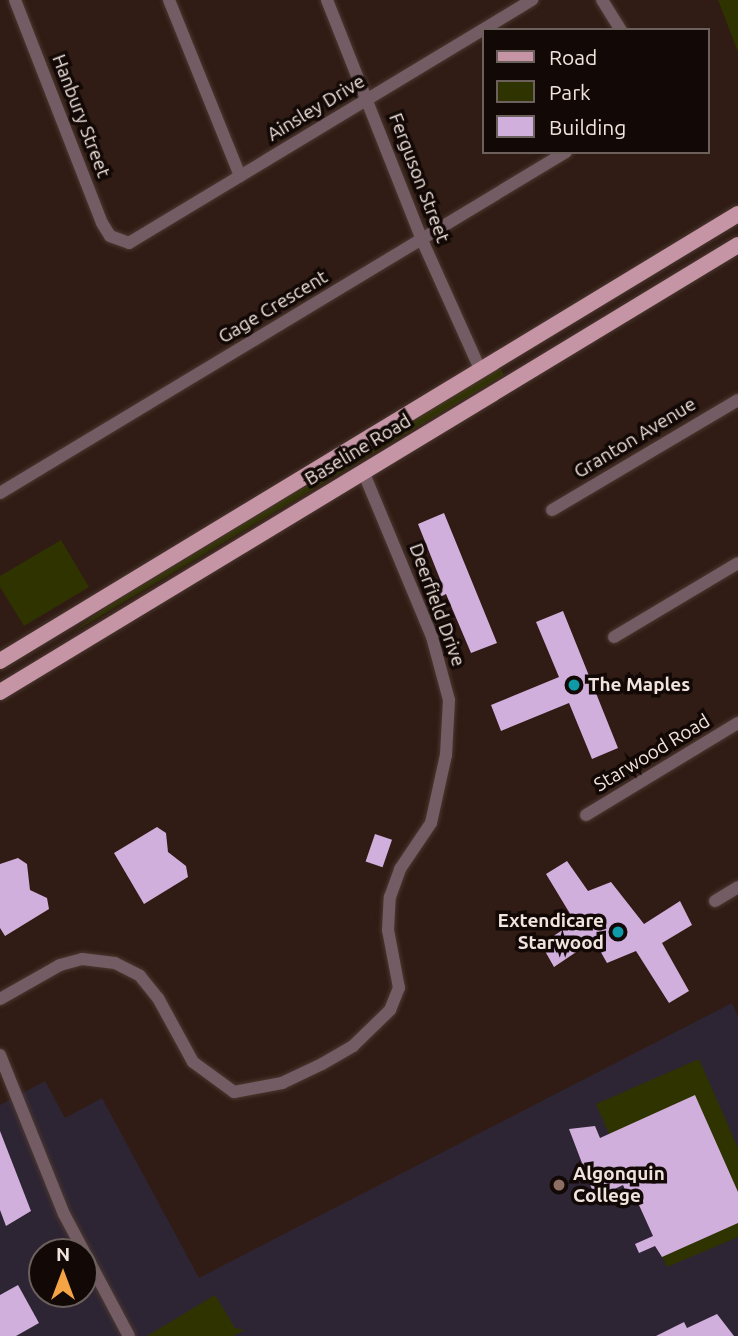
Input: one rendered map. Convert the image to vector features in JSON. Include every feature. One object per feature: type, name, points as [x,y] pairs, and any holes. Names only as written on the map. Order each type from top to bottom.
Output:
[{"type":"main road","name":"Baseline Road","points":[[0,661],[738,214]]},
{"type":"main road","name":"Baseline Road","points":[[0,692],[738,244]]},
{"type":"street","name":"Hanbury Street","points":[[15,0],[102,223],[118,242]]},
{"type":"street","points":[[169,0],[240,176]]},
{"type":"street","name":"Ferguson Street","points":[[327,0],[422,240],[480,369]]},
{"type":"street","name":"Ainsley Drive","points":[[486,28],[532,0]]},
{"type":"street","points":[[602,0],[620,28]]},
{"type":"street","name":"Ainsley Drive","points":[[118,242],[145,237],[240,176],[482,30]]},
{"type":"street","name":"Gage Crescent","points":[[0,493],[563,154]]},
{"type":"street","name":"Granton Avenue","points":[[552,510],[738,400]]},
{"type":"street","name":"Deerfield Drive","points":[[0,999],[60,965],[82,959],[115,963],[140,976],[158,998],[193,1062],[234,1092],[282,1083],[322,1064],[353,1046],[390,1010],[399,988],[388,930],[390,897],[400,869],[431,823],[446,755],[449,701],[432,637],[363,471]]},
{"type":"street","points":[[614,638],[738,562]]},
{"type":"street","name":"Starwood Road","points":[[586,815],[738,723]]},
{"type":"street","points":[[715,901],[738,887]]},
{"type":"street","points":[[0,1055],[5,1077],[64,1214],[126,1335]]},
{"type":"shaded area","name":"Algonquin College","points":[[732,1003],[738,1017],[738,1336],[0,1336],[0,1105],[45,1081],[65,1118],[102,1098],[199,1278]]},
{"type":"green space","points":[[718,0],[738,0],[738,52]]},
{"type":"green space","points":[[500,368],[504,375],[72,633],[106,607]]},
{"type":"green space","points":[[61,540],[89,587],[24,626],[0,587],[0,576]]},
{"type":"green space","points":[[699,1059],[738,1148],[738,1237],[667,1267],[596,1104]]},
{"type":"green space","points":[[215,1295],[235,1328],[245,1330],[233,1336],[147,1336]]},
{"type":"building","points":[[444,513],[497,643],[471,653],[446,594],[440,597],[436,586],[442,584],[418,524]]},
{"type":"building","name":"The Maples","points":[[563,611],[618,748],[592,759],[569,703],[501,731],[491,705],[559,677],[536,622]]},
{"type":"building","points":[[157,827],[166,833],[168,852],[186,866],[188,877],[144,904],[114,853]]},
{"type":"building","points":[[375,834],[392,840],[383,867],[366,861]]},
{"type":"building","points":[[18,858],[27,864],[30,890],[47,898],[49,909],[5,936],[0,928],[0,864]]},
{"type":"building","name":"Extendicare Starwood","points":[[567,861],[588,891],[611,882],[644,924],[680,901],[692,925],[662,943],[689,991],[669,1003],[636,951],[607,963],[594,940],[554,967],[541,944],[575,922],[546,874]]},
{"type":"building","points":[[695,1095],[738,1192],[738,1223],[662,1257],[655,1246],[639,1253],[635,1244],[653,1236],[634,1194],[628,1197],[623,1185],[600,1196],[593,1192],[569,1129],[595,1126],[600,1138]]},
{"type":"building","points":[[0,1131],[31,1211],[6,1226],[0,1210]]},
{"type":"building","points":[[18,1285],[28,1308],[31,1308],[39,1323],[16,1336],[0,1336],[0,1295]]},
{"type":"building","points":[[717,1314],[734,1336],[656,1336],[684,1322],[687,1328]]},
{"type":"place","name":"The Maples","points":[[574,685]]},
{"type":"place","name":"Extendicare Starwood","points":[[618,932]]},
{"type":"place","name":"Algonquin College","points":[[559,1185]]}]
